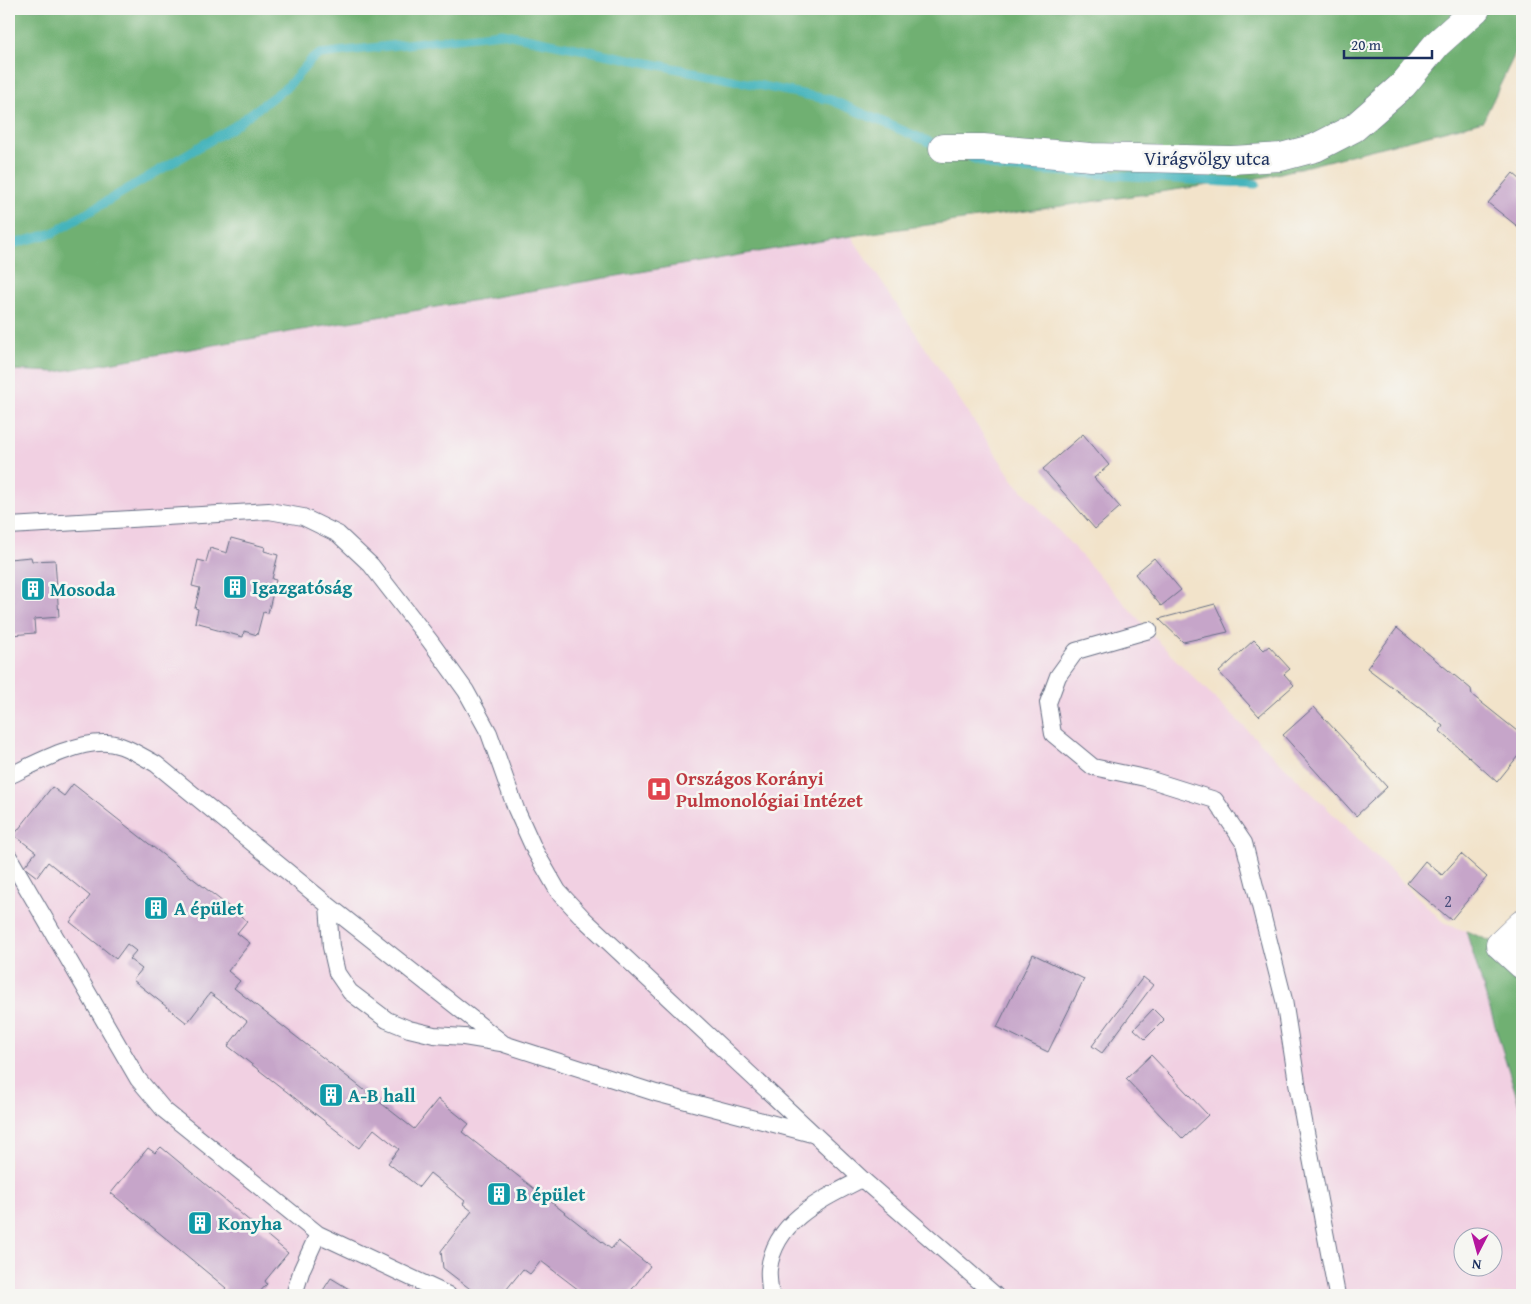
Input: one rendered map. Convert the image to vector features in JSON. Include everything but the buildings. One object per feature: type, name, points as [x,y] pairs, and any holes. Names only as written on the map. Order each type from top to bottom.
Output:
[{"type":"street","name":"Virágvölgy utca","points":[[944,148],[983,148],[1091,157],[1231,160],[1281,157],[1315,148],[1354,128],[1403,85],[1437,44],[1476,9]]},
{"type":"street","points":[[1522,924],[1500,945],[1522,965]]},
{"type":"lane","points":[[9,526],[269,510],[304,517],[338,534],[371,565],[466,691],[489,733],[516,809],[535,851],[558,891],[584,920],[814,1135],[995,1295]]},
{"type":"lane","points":[[1149,630],[1076,651],[1058,676],[1048,702],[1053,734],[1093,767],[1145,778],[1216,800],[1244,843],[1284,1000],[1299,1095],[1337,1295]]},
{"type":"lane","points":[[9,776],[38,761],[78,747],[107,743],[131,750],[156,764],[328,905],[504,1044]]},
{"type":"lane","points":[[9,857],[138,1079],[164,1110],[318,1234],[448,1295]]},
{"type":"lane","points":[[328,905],[331,946],[337,973],[350,992],[387,1020],[409,1029],[434,1035],[464,1037],[504,1044],[656,1093],[814,1135]]},
{"type":"lane","points":[[772,1295],[770,1292],[769,1269],[776,1245],[793,1221],[815,1203],[862,1179]]},
{"type":"lane","points":[[294,1295],[302,1269],[318,1234]]},
{"type":"shaded area","name":"Országos Korányi Pulmonológiai Intézet","points":[[851,236],[1013,480],[1171,655],[1445,924],[1466,931],[1522,1114],[1522,1295],[9,1295],[9,370],[56,372]]},
{"type":"green space","points":[[9,9],[1522,9],[1522,39],[1483,121],[1265,177],[851,236],[56,372],[9,370]]},
{"type":"green space","points":[[1466,931],[1500,945],[1522,965],[1522,1114]]},
{"type":"waterway","points":[[9,245],[53,233],[233,127],[289,85],[311,60],[320,54],[501,33],[831,100],[941,147]]},
{"type":"waterway","points":[[972,158],[1001,168],[1256,184]]},
{"type":"place","name":"Igazgatóság","points":[[235,587]]},
{"type":"place","name":"Mosoda","points":[[33,589]]},
{"type":"place","name":"Országos Korányi Pulmonológiai Intézet","points":[[659,789]]},
{"type":"place","name":"A épület","points":[[156,908]]},
{"type":"place","name":"A-B hall","points":[[331,1095]]},
{"type":"place","name":"B épület","points":[[499,1194]]},
{"type":"place","name":"Konyha","points":[[200,1223]]}]
